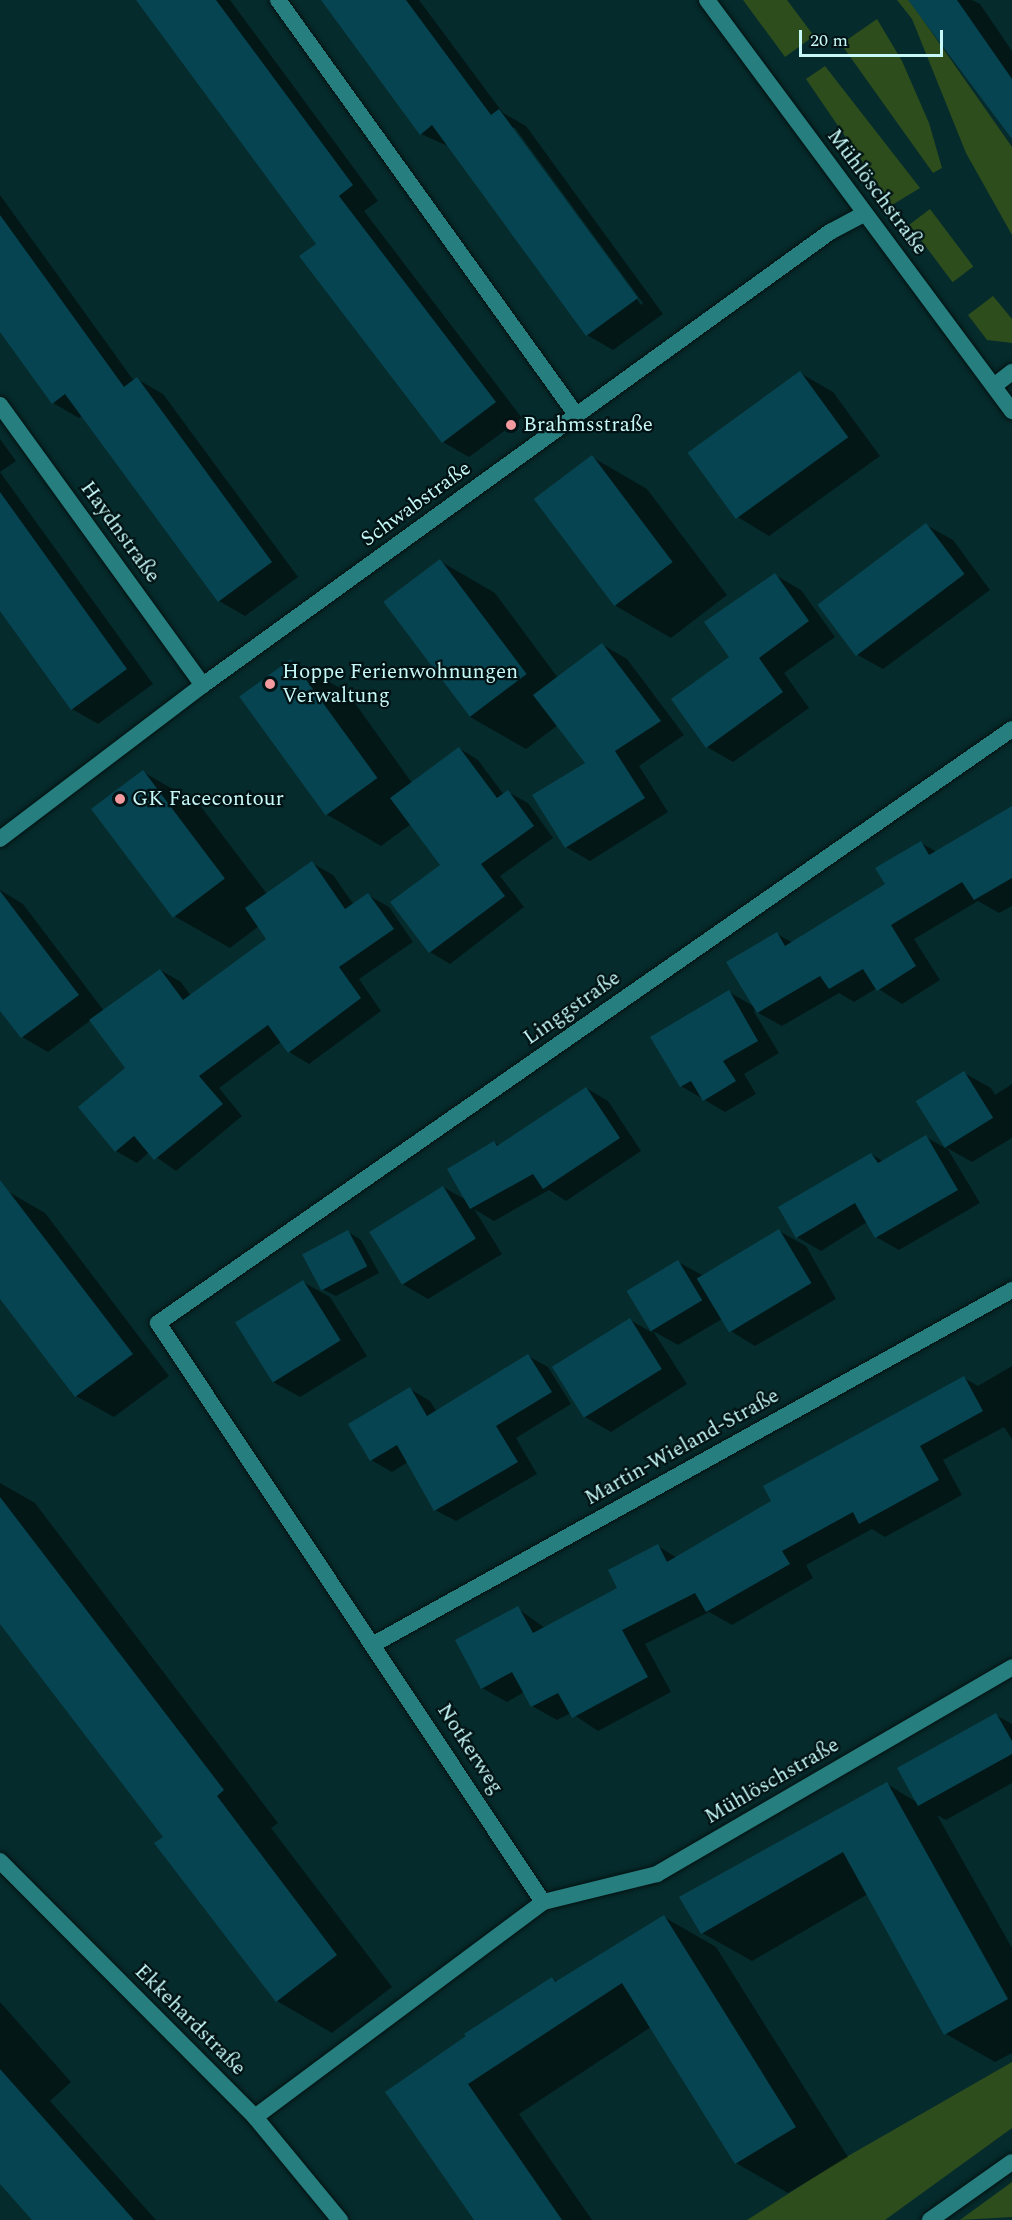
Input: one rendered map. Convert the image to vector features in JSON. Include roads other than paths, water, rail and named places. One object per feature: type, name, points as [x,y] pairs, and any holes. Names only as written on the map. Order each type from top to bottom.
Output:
[{"type":"street","points":[[278,0],[576,416]]},
{"type":"street","name":"Mühlöschstraße","points":[[707,0],[1012,411]]},
{"type":"street","name":"Schwabstraße","points":[[0,839],[203,685],[830,232],[864,214]]},
{"type":"street","points":[[994,386],[1012,372]]},
{"type":"street","name":"Haydnstraße","points":[[0,405],[203,685]]},
{"type":"street","name":"Linggstraße","points":[[158,1323],[1012,729]]},
{"type":"street","name":"Martin-Wieland-Straße","points":[[374,1644],[1012,1290]]},
{"type":"street","name":"Notkerweg","points":[[158,1323],[374,1644],[543,1902]]},
{"type":"street","name":"Mühlöschstraße","points":[[543,1902],[657,1874],[1012,1667]]},
{"type":"street","name":"Ekkehardstraße","points":[[0,1861],[255,2117],[340,2220]]},
{"type":"street","points":[[255,2117],[543,1902]]},
{"type":"street","points":[[930,2220],[1012,2162]]},
{"type":"place","name":"Brahmsstraße","points":[[511,425]]},
{"type":"place","name":"Hoppe Ferienwohnungen Verwaltung","points":[[270,684]]},
{"type":"place","name":"GK Facecontour","points":[[120,799]]}]
